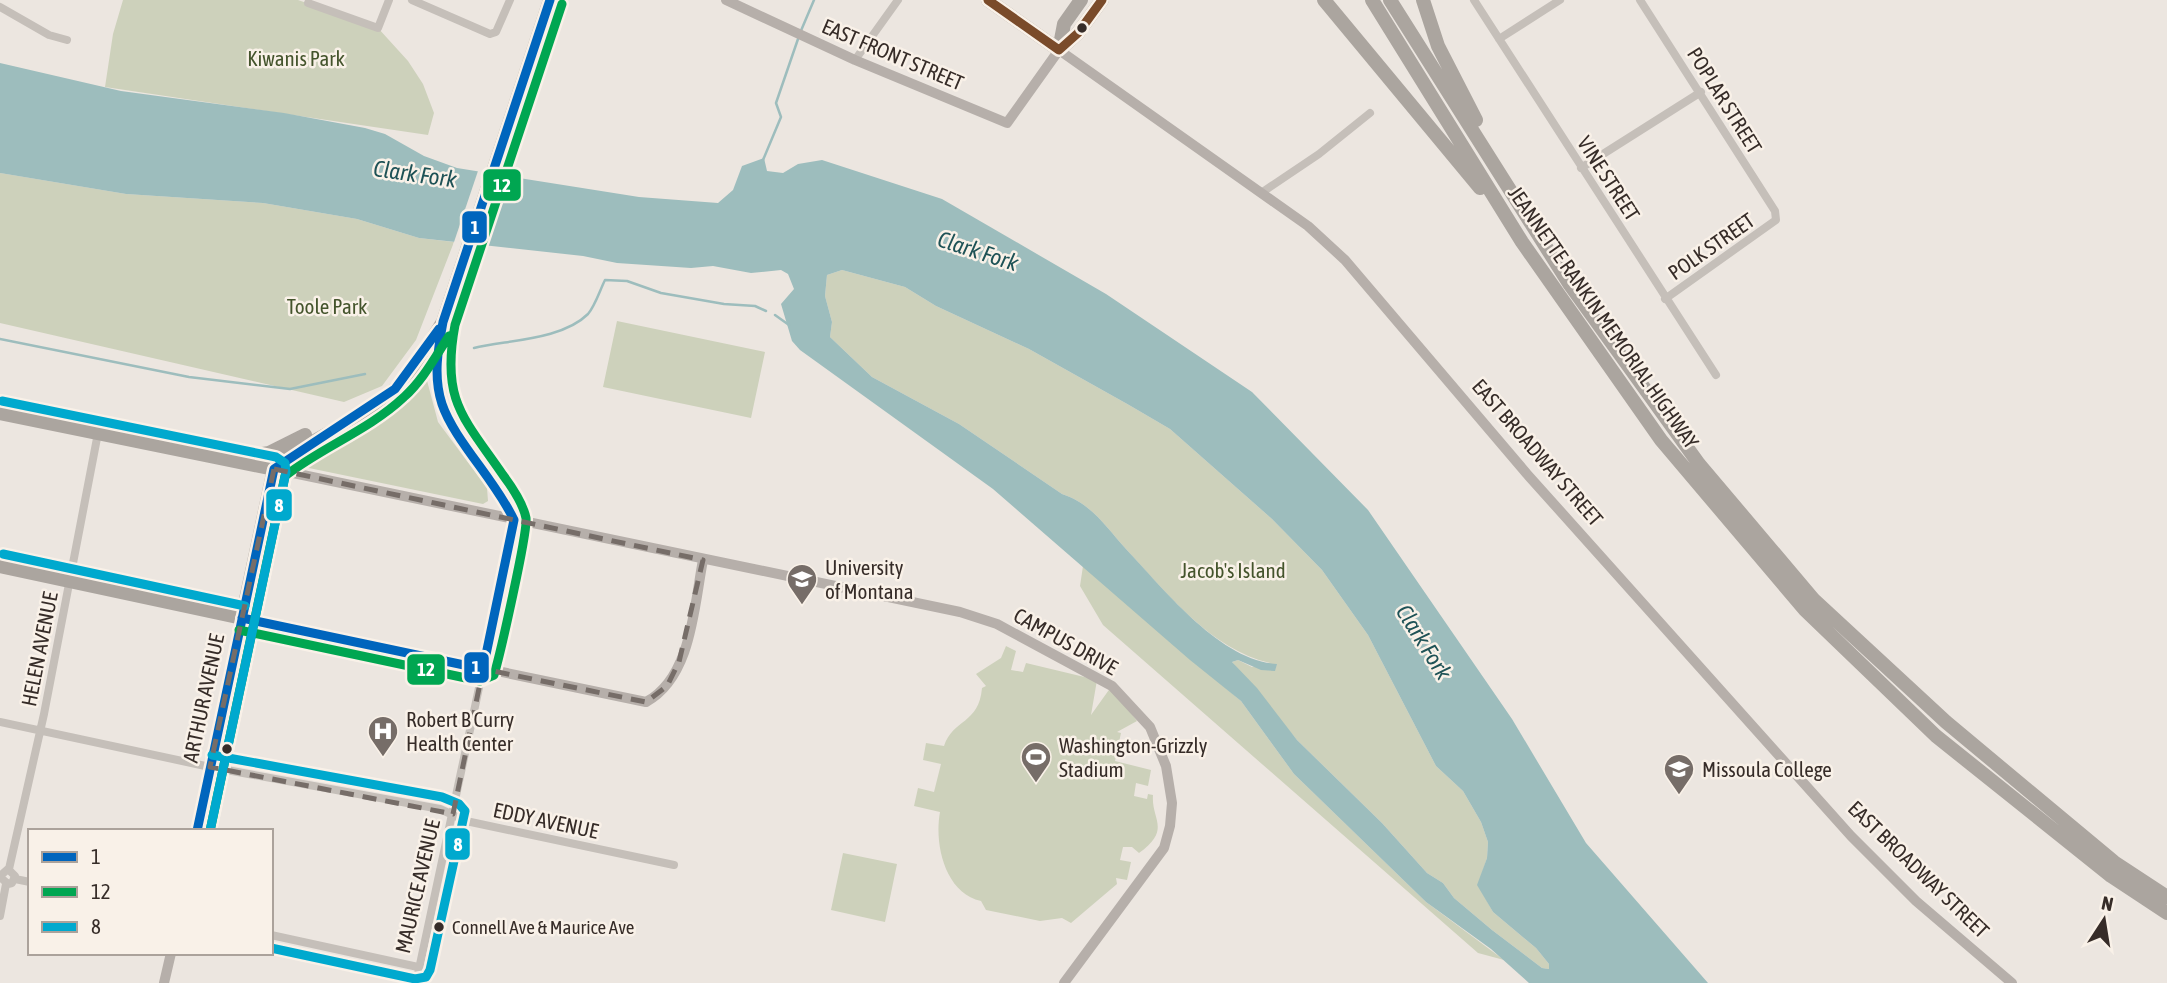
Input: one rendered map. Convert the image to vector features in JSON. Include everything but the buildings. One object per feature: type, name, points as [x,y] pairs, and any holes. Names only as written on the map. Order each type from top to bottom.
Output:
[{"type":"highway","points":[[0,413],[274,469],[309,442],[380,401],[415,367],[443,322],[550,0]]},
{"type":"highway","name":"EAST BROADWAY STREET","points":[[988,0],[1059,50]]},
{"type":"highway","points":[[1059,50],[1064,24],[1081,0]]},
{"type":"highway","points":[[1059,50],[1078,33],[1102,0]]},
{"type":"highway","points":[[1324,0],[1423,117],[1522,242]]},
{"type":"highway","name":"JEANNETTE RANKIN MEMORIAL HIGHWAY","points":[[1372,0],[1522,242],[1661,440],[1805,610],[1936,736],[2100,867],[2167,913]]},
{"type":"highway","name":"JEANNETTE RANKIN MEMORIAL HIGHWAY","points":[[1391,0],[1570,285],[1699,464],[1814,600],[1946,722],[2114,862],[2167,897]]},
{"type":"highway","points":[[1423,0],[1438,46],[1513,194]]},
{"type":"highway","points":[[223,458],[269,453],[380,401]]},
{"type":"highway","name":"ARTHUR AVENUE","points":[[242,618],[274,469]]},
{"type":"highway","points":[[0,566],[242,618]]},
{"type":"street","points":[[308,3],[378,28],[389,0]]},
{"type":"street","points":[[412,0],[490,34],[496,32],[510,0]]},
{"type":"street","name":"EAST FRONT STREET","points":[[726,0],[855,60],[1007,123],[1059,50]]},
{"type":"street","points":[[855,60],[898,0]]},
{"type":"street","name":"VINE STREET","points":[[1474,0],[1716,375]]},
{"type":"street","points":[[1499,39],[1560,0]]},
{"type":"street","name":"POPLAR STREET","points":[[1640,0],[1775,211],[1776,220]]},
{"type":"street","points":[[0,8],[49,35],[67,40]]},
{"type":"street","name":"EAST BROADWAY STREET","points":[[1059,50],[1308,226],[1345,260],[1527,474],[1851,836],[1916,901],[2012,983]]},
{"type":"street","points":[[1581,168],[1701,92]]},
{"type":"street","points":[[1261,193],[1319,154],[1370,113]]},
{"type":"street","name":"POLK STREET","points":[[1665,299],[1776,220]]},
{"type":"street","points":[[443,322],[436,362],[442,404],[459,436],[504,498],[514,520]]},
{"type":"street","name":"HELEN AVENUE","points":[[9,869],[41,731],[98,433]]},
{"type":"street","name":"CAMPUS DRIVE","points":[[274,469],[983,618],[1112,686],[1141,715],[1156,739],[1166,766],[1172,803],[1168,837],[1158,858],[1064,983]]},
{"type":"street","name":"MAURICE AVENUE","points":[[416,983],[514,520]]},
{"type":"street","points":[[242,618],[646,702],[667,686],[679,662],[703,560]]},
{"type":"street","name":"ARTHUR AVENUE","points":[[197,829],[242,618]]},
{"type":"street","name":"EDDY AVENUE","points":[[0,722],[210,767],[440,809],[466,821],[674,865]]},
{"type":"street","points":[[0,916],[1,877],[9,869],[15,878]]},
{"type":"street","points":[[1,877],[28,881]]},
{"type":"street","points":[[273,934],[418,967]]},
{"type":"street","points":[[164,983],[171,955]]},
{"type":"highlighted area","points":[[274,469],[703,560],[679,662],[667,686],[646,702],[483,669],[453,814],[210,767]]},
{"type":"green space","name":"Kiwanis Park","points":[[123,0],[298,0],[378,28],[408,61],[423,84],[434,113],[428,135],[105,87],[113,34]]},
{"type":"green space","name":"Toole Park","points":[[0,173],[126,194],[263,203],[357,219],[419,238],[454,242],[416,340],[382,386],[344,402],[0,323]]},
{"type":"green space","name":"Jacob's Island","points":[[842,270],[905,287],[936,306],[1029,349],[1129,405],[1170,429],[1272,519],[1322,570],[1368,635],[1436,766],[1463,791],[1481,822],[1488,842],[1487,858],[1478,885],[1493,912],[1536,948],[1549,964],[1549,969],[1542,968],[1492,930],[1454,898],[1443,883],[1427,873],[1382,823],[1297,740],[1232,662],[1238,660],[1252,667],[1270,663],[1248,656],[1228,645],[1191,617],[1082,503],[1062,494],[959,424],[872,377],[830,337],[832,322],[825,296],[827,275]]},
{"type":"green space","points":[[617,321],[765,352],[751,418],[603,387]]},
{"type":"green space","points":[[425,373],[438,422],[487,488],[488,501],[483,504],[304,467],[303,459],[382,411]]},
{"type":"green space","name":"Jacob's Island","points":[[1083,566],[1241,701],[1294,774],[1426,902],[1504,960],[1478,953],[1103,625],[1080,586]]},
{"type":"green space","name":"Washington-Grizzly Stadium","points":[[1006,646],[1016,651],[1011,670],[1023,672],[1026,663],[1097,680],[1091,715],[1111,687],[1137,721],[1117,732],[1121,733],[1115,761],[1151,770],[1148,786],[1136,783],[1134,796],[1147,799],[1148,794],[1153,795],[1158,824],[1155,837],[1139,853],[1132,847],[1123,847],[1120,860],[1131,862],[1127,880],[1116,878],[1117,884],[1071,923],[1062,918],[1040,921],[986,910],[981,901],[959,888],[945,866],[939,838],[940,812],[914,806],[918,788],[934,792],[941,764],[923,760],[926,743],[944,746],[953,731],[971,715],[980,700],[982,688],[986,686],[976,674],[1001,658]]},
{"type":"green space","points":[[843,853],[897,864],[885,922],[831,910]]},
{"type":"water","name":"Clark Fork","points":[[0,63],[121,91],[284,113],[365,128],[385,134],[424,156],[457,168],[639,197],[718,203],[733,190],[742,166],[764,158],[767,171],[783,173],[798,164],[822,160],[942,199],[1106,294],[1252,392],[1368,510],[1512,719],[1586,843],[1708,983],[1529,983],[1491,949],[1426,902],[1294,774],[1241,701],[993,489],[800,350],[792,341],[781,304],[794,289],[788,274],[781,270],[751,273],[713,266],[691,268],[617,263],[583,256],[419,238],[357,219],[263,203],[126,194],[0,173]],"holes":[[[842,270],[905,287],[936,306],[1029,349],[1170,429],[1272,519],[1322,570],[1368,635],[1436,766],[1463,791],[1481,822],[1488,842],[1487,858],[1477,885],[1493,912],[1536,948],[1549,964],[1549,969],[1542,968],[1492,930],[1454,898],[1443,883],[1427,873],[1382,823],[1297,740],[1257,688],[1232,662],[1238,660],[1261,670],[1275,671],[1277,664],[1256,660],[1214,637],[1175,602],[1082,503],[1062,494],[959,424],[872,377],[830,337],[832,322],[825,296],[827,275]]]},
{"type":"pier","points":[[479,168],[509,173],[483,249],[453,245]]},
{"type":"waterway","points":[[800,33],[814,0]]},
{"type":"waterway","points":[[763,160],[781,117],[776,103],[798,39]]},
{"type":"waterway","points":[[474,348],[534,338],[577,323],[591,311],[605,280],[627,281],[661,293],[724,304],[755,306],[766,311]]},
{"type":"waterway","points":[[775,315],[789,325]]},
{"type":"waterway","points":[[0,339],[189,377],[290,389],[365,374]]},
{"type":"transit line","name":"1","points":[[242,618],[483,669],[514,520],[448,418],[439,394],[438,353],[443,322],[550,0]]},
{"type":"transit line","points":[[988,0],[1059,50]]},
{"type":"transit line","points":[[1059,50],[1078,33],[1102,0]]},
{"type":"transit line","name":"12","points":[[239,630],[480,681],[494,675],[518,569],[526,518],[517,495],[477,438],[459,406],[453,390],[451,351],[455,325],[562,4]]},
{"type":"transit line","name":"1","points":[[197,829],[274,469],[395,389],[439,329]]},
{"type":"transit line","name":"12","points":[[210,829],[285,476],[390,409],[417,383],[449,336]]},
{"type":"transit line","name":"8","points":[[2,401],[276,457],[285,463],[286,472],[210,829]]},
{"type":"transit line","name":"8","points":[[3,554],[245,606]]},
{"type":"transit line","name":"8","points":[[212,755],[442,797],[459,804],[465,811],[430,970],[426,977],[415,979],[273,948]]},
{"type":"place","name":"University of Montana","points":[[802,606]]},
{"type":"place","name":"Robert B Curry Health Center","points":[[383,758]]},
{"type":"place","name":"Washington-Grizzly Stadium","points":[[1036,784]]},
{"type":"place","name":"Missoula College","points":[[1679,796]]},
{"type":"place","name":"Connell Ave & Maurice Ave","points":[[439,927]]}]
